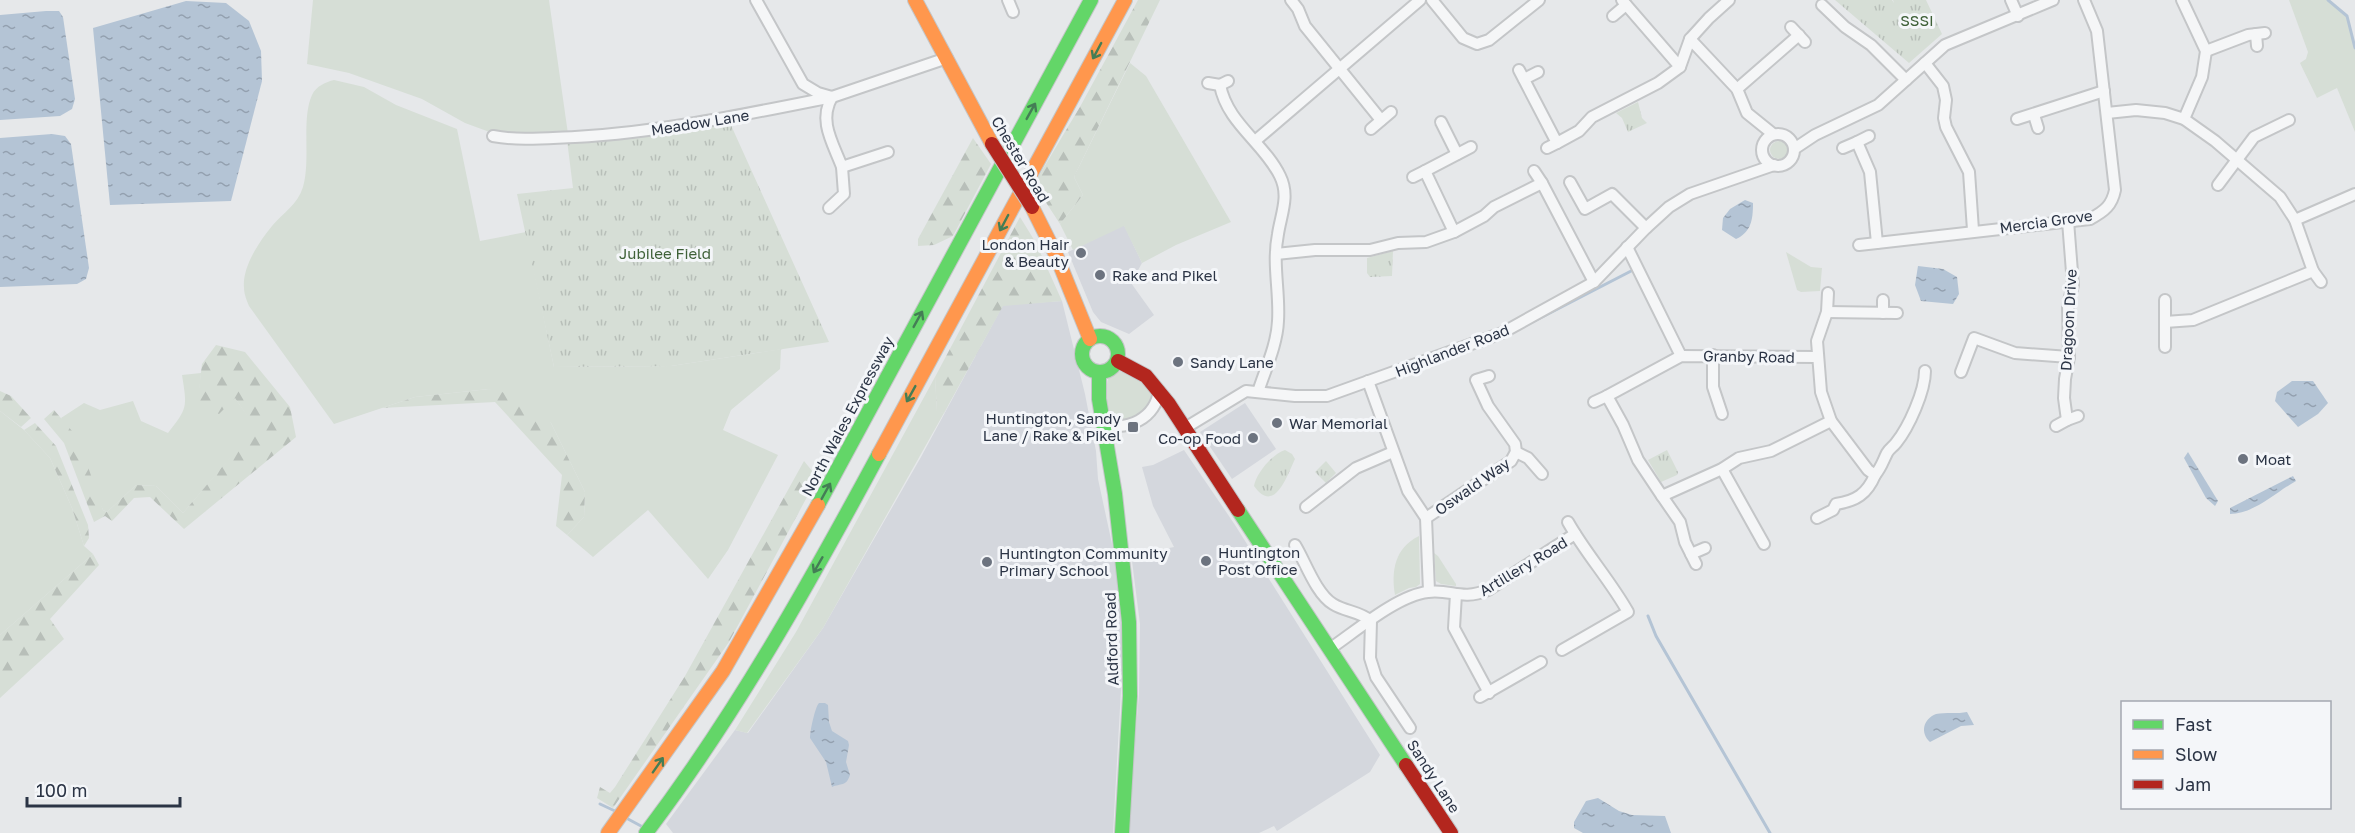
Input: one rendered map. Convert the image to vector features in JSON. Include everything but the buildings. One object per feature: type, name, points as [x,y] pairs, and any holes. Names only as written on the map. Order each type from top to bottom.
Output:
[{"type":"main road","name":"Chester Road","points":[[915,0],[992,144],[1032,207],[1056,255],[1090,339]]},
{"type":"main road","name":"North Wales Expressway","points":[[609,832],[723,671],[788,560],[1091,0]]},
{"type":"main road","points":[[650,829],[750,681],[820,563],[1125,0]]},
{"type":"main road","points":[[1100,336],[1110,338],[1117,346],[1118,361],[1112,369],[1099,373],[1086,366],[1082,358],[1084,345],[1090,339],[1100,336]]},
{"type":"main road","name":"Sandy Lane","points":[[1118,361],[1146,376],[1185,428],[1451,833]]},
{"type":"main road","name":"Aldford Road","points":[[1099,373],[1098,399],[1115,494],[1129,622],[1130,696],[1122,833]]},
{"type":"street","points":[[756,0],[803,84],[818,93],[832,97],[826,108],[826,122],[842,166],[844,194],[829,208]]},
{"type":"street","points":[[1008,0],[1012,12]]},
{"type":"street","points":[[1291,0],[1298,9],[1305,26],[1382,120]]},
{"type":"street","points":[[1255,141],[1420,0]]},
{"type":"street","points":[[1432,0],[1463,38],[1477,44],[1489,40],[1539,0]]},
{"type":"street","points":[[1538,72],[1521,75],[1552,146],[1579,131],[1592,117],[1659,83],[1680,67],[1690,39],[1729,0]]},
{"type":"street","points":[[2011,0],[2018,16]]},
{"type":"street","points":[[1793,144],[1807,140],[1878,105],[1945,45],[2053,0]]},
{"type":"street","name":"Mercia Grove","points":[[1858,245],[1973,230],[2091,219],[2104,212],[2113,200],[2115,189],[2097,31],[2084,0]]},
{"type":"street","points":[[2182,0],[2206,51],[2202,77],[2184,119]]},
{"type":"street","points":[[1613,16],[1624,2],[1680,67]]},
{"type":"street","points":[[1822,5],[1845,27],[1870,45],[1906,80]]},
{"type":"street","points":[[2206,51],[2230,41],[2261,34],[2257,46]]},
{"type":"street","points":[[1737,89],[1798,35]]},
{"type":"street","points":[[1690,39],[1737,89],[1747,113],[1760,122],[1770,134]]},
{"type":"street","name":"Meadow Lane","points":[[493,136],[515,140],[622,134],[731,117],[832,97],[946,58]]},
{"type":"street","points":[[1925,63],[1944,86],[1946,127],[1969,172],[1973,230]]},
{"type":"street","points":[[1208,83],[1224,83],[1227,110],[1276,168],[1284,188],[1286,203],[1277,235],[1276,254],[1278,322],[1274,344],[1258,392]]},
{"type":"street","points":[[2017,119],[2104,91]]},
{"type":"street","points":[[2107,113],[2150,110],[2184,119],[2237,160],[2280,197],[2295,220],[2313,271],[2321,282]]},
{"type":"street","points":[[1371,129],[1390,112]]},
{"type":"street","points":[[2034,115],[2038,128]]},
{"type":"street","points":[[2218,185],[2254,137],[2265,137],[2289,120]]},
{"type":"street","points":[[1441,122],[1457,154]]},
{"type":"street","points":[[1770,134],[1782,134],[1793,144]]},
{"type":"street","points":[[1770,134],[1763,146],[1770,162],[1789,162],[1793,144]]},
{"type":"street","points":[[1843,148],[1869,136]]},
{"type":"street","points":[[1857,142],[1870,172],[1877,243]]},
{"type":"street","points":[[1413,177],[1471,147]]},
{"type":"street","points":[[842,166],[888,152]]},
{"type":"street","name":"Highlander Road","points":[[1185,428],[1246,392],[1327,396],[1502,333],[1594,282],[1669,207],[1690,194],[1755,171],[1770,162]]},
{"type":"street","points":[[1425,171],[1454,232]]},
{"type":"street","points":[[1534,171],[1594,282]]},
{"type":"street","points":[[1570,182],[1585,209],[1612,194],[1646,228]]},
{"type":"street","points":[[1276,254],[1315,250],[1370,250],[1398,243],[1426,242],[1454,232],[1484,216],[1494,207],[1542,183]]},
{"type":"street","points":[[2295,220],[2355,194]]},
{"type":"street","name":"Dragoon Drive","points":[[2067,420],[2065,379],[2069,357],[2068,305],[2073,285],[2068,221]]},
{"type":"street","points":[[1594,402],[1681,356],[1627,248]]},
{"type":"street","points":[[2165,322],[2193,320],[2313,271]]},
{"type":"street","name":"Granby Road","points":[[1828,292],[1827,312],[1817,341],[1821,392],[1831,421],[1868,470],[1875,475]]},
{"type":"street","points":[[1883,300],[1883,313]]},
{"type":"street","points":[[2165,300],[2165,347]]},
{"type":"street","points":[[1827,312],[1897,313]]},
{"type":"street","points":[[1961,372],[1976,333],[2015,353],[2069,357]]},
{"type":"street","points":[[1713,355],[1713,387],[1721,407]]},
{"type":"street","name":"Granby Road","points":[[1681,356],[1817,357]]},
{"type":"street","points":[[1817,518],[1833,510],[1836,504],[1853,501],[1865,493],[1881,468],[1888,451],[1897,442],[1907,424],[1923,389],[1925,371]]},
{"type":"street","name":"Oswald Way","points":[[1426,518],[1511,461],[1516,452],[1515,444],[1471,381],[1489,376]]},
{"type":"street","points":[[1368,381],[1407,491],[1426,518],[1429,591]]},
{"type":"street","points":[[1103,423],[1120,427],[1142,419],[1154,408],[1159,392]]},
{"type":"street","points":[[1607,396],[1638,460],[1680,522],[1694,559],[1705,548]]},
{"type":"street","points":[[2056,426],[2078,416]]},
{"type":"street","points":[[1662,496],[1722,469],[1739,458],[1771,451],[1831,421]]},
{"type":"street","name":"Oswald Way","points":[[1516,452],[1528,458],[1542,474]]},
{"type":"street","points":[[1306,507],[1356,468],[1393,453]]},
{"type":"street","points":[[1722,469],[1764,544]]},
{"type":"street","points":[[1562,650],[1633,610],[1568,522]]},
{"type":"street","name":"Artillery Road","points":[[1331,648],[1410,596],[1429,591],[1474,596],[1488,590],[1575,534]]},
{"type":"street","points":[[1295,545],[1305,566],[1327,599],[1333,604],[1362,613],[1371,621],[1370,658],[1376,677],[1410,728]]},
{"type":"street","points":[[1456,594],[1454,628],[1485,695],[1541,662]]},
{"type":"shaded area","points":[[1124,225],[1142,263],[1131,283],[1154,315],[1129,334],[1101,322],[1093,312],[1068,252]]},
{"type":"shaded area","name":"Huntington Community Primary School","points":[[1062,301],[1085,394],[1096,451],[1098,479],[1117,567],[1123,654],[1113,833],[673,833],[666,824],[735,730],[748,733],[823,628],[921,457],[1003,305]]},
{"type":"shaded area","points":[[1245,403],[1276,449],[1232,479],[1200,432]]},
{"type":"shaded area","points":[[1184,450],[1235,525],[1380,755],[1370,772],[1277,831],[1274,826],[1259,833],[1127,833],[1139,694],[1140,624],[1132,561],[1155,559],[1159,550],[1174,547],[1153,506],[1142,467],[1153,465]]},
{"type":"green space","points":[[313,0],[549,0],[568,134],[495,134],[465,123],[422,99],[349,73],[307,64]]},
{"type":"green space","points":[[1138,0],[1160,0],[1074,177],[1083,195],[1060,224],[1034,184],[1081,105]]},
{"type":"green space","name":"SSSI","points":[[1835,0],[1892,0],[1894,3],[1893,0],[1926,0],[1942,34],[1909,63]]},
{"type":"green space","points":[[2289,0],[2328,0],[2347,16],[2355,48],[2355,132],[2337,88],[2317,98],[2300,63],[2306,59],[2308,52]]},
{"type":"green space","points":[[1130,63],[1146,76],[1231,222],[1176,245],[1142,263],[1124,226],[1073,250],[1060,224],[1083,195],[1074,177]]},
{"type":"green space","points":[[334,80],[364,87],[396,105],[457,129],[480,241],[526,232],[554,367],[671,366],[781,349],[780,369],[731,410],[723,430],[778,455],[728,550],[708,579],[648,510],[593,557],[567,535],[584,517],[585,492],[551,423],[489,389],[415,397],[334,424],[249,306],[245,295],[244,280],[257,247],[301,193],[306,165],[306,128],[309,105],[316,89]]},
{"type":"green space","points":[[1638,102],[1642,118],[1647,123],[1628,132],[1622,118],[1616,113]]},
{"type":"green space","name":"Jubilee Field","points":[[730,123],[829,342],[671,366],[554,367],[517,194],[573,188],[567,140]]},
{"type":"green space","points":[[973,138],[991,164],[953,236],[934,245],[918,246],[918,239]]},
{"type":"green space","points":[[1779,141],[1785,144],[1788,150],[1785,156],[1779,159],[1773,156],[1770,150],[1773,144]]},
{"type":"green space","points":[[1020,217],[1036,243],[1062,301],[1003,306],[944,413],[937,412],[935,377]]},
{"type":"green space","points":[[1393,251],[1392,276],[1370,277],[1367,273],[1367,258]]},
{"type":"green space","points":[[1786,252],[1811,267],[1822,268],[1820,291],[1801,292],[1797,290]]},
{"type":"green space","points":[[216,345],[245,352],[290,407],[296,437],[184,529],[150,497],[134,498],[112,521],[105,516],[94,522],[64,443],[44,419],[54,410],[78,438],[103,510],[107,512],[136,485],[156,486],[183,513],[255,428],[235,398],[219,414],[197,405],[202,364]]},
{"type":"green space","points":[[1118,371],[1139,379],[1154,397],[1148,411],[1121,423],[1111,419],[1106,398],[1108,379]]},
{"type":"green space","points":[[201,373],[198,405],[235,398],[256,428],[183,513],[156,486],[136,485],[107,512],[103,510],[61,418],[84,403],[100,410],[133,401],[141,421],[168,433],[183,412],[185,394],[182,375]]},
{"type":"green space","points":[[935,377],[937,411],[944,413],[823,628],[747,733],[735,730],[796,632]]},
{"type":"green space","points":[[489,389],[523,397],[551,423],[585,492],[584,517],[567,535],[556,526],[562,475],[495,402],[382,408],[415,397]]},
{"type":"green space","points":[[0,391],[11,396],[31,418],[21,427],[0,411]]},
{"type":"green space","points":[[0,411],[24,430],[50,458],[72,508],[84,546],[93,554],[0,635]]},
{"type":"green space","points":[[35,423],[56,446],[88,525],[89,538],[84,546],[72,508],[50,458],[24,430]]},
{"type":"green space","points":[[1285,450],[1295,459],[1284,482],[1274,494],[1268,496],[1262,494],[1254,486],[1258,476],[1270,460]]},
{"type":"green space","points":[[1667,450],[1678,472],[1677,475],[1661,482],[1648,460]]},
{"type":"green space","points":[[804,461],[813,472],[814,484],[729,642],[613,808],[597,798],[600,787],[610,793],[615,787],[685,676]]},
{"type":"green space","points":[[1326,461],[1336,473],[1326,483],[1315,472]]},
{"type":"green space","points":[[1419,536],[1420,584],[1395,595],[1396,561],[1405,547]]},
{"type":"green space","points":[[1434,553],[1438,556],[1456,586],[1436,581]]},
{"type":"green space","points":[[93,554],[99,565],[50,619],[64,639],[0,698],[0,635]]},
{"type":"water","points":[[186,1],[226,3],[249,21],[261,51],[262,81],[231,201],[110,205],[93,28]]},
{"type":"water","points":[[59,11],[63,17],[75,99],[72,109],[60,116],[0,120],[0,15]]},
{"type":"water","points":[[52,134],[65,136],[71,144],[89,268],[86,279],[77,284],[0,287],[0,138]]},
{"type":"water","points":[[1745,200],[1753,203],[1752,220],[1745,233],[1736,239],[1722,230],[1723,218],[1730,209]]},
{"type":"water","points":[[1918,266],[1943,269],[1957,277],[1959,294],[1953,304],[1921,301],[1915,285]]},
{"type":"water","points":[[2292,381],[2313,381],[2328,403],[2318,414],[2298,427],[2275,401],[2277,392]]},
{"type":"water","points":[[2188,452],[2218,501],[2215,506],[2206,498],[2184,458]]},
{"type":"water","points":[[2293,476],[2296,481],[2264,502],[2248,510],[2230,514],[2230,508]]},
{"type":"water","points":[[819,703],[828,705],[832,731],[848,741],[849,745],[846,762],[850,775],[845,783],[832,787],[826,762],[810,738],[813,719]]},
{"type":"water","points":[[1967,712],[1974,725],[1961,726],[1930,742],[1925,735],[1924,726],[1932,716],[1940,713]]},
{"type":"water","points":[[1598,798],[1619,811],[1632,815],[1665,816],[1671,833],[1583,833],[1574,828],[1574,822],[1586,801]]},
{"type":"waterway","points":[[2328,0],[2347,16],[2355,48]]},
{"type":"waterway","points":[[1507,335],[1635,269]]},
{"type":"waterway","points":[[1648,616],[1656,636],[1770,833]]},
{"type":"waterway","points":[[600,804],[615,811]]},
{"type":"waterway","points":[[628,819],[641,826]]},
{"type":"traffic: fast","points":[[818,505],[1091,0]]},
{"type":"traffic: fast","points":[[1100,336],[1113,341],[1118,354],[1113,367],[1100,372],[1087,367],[1082,354],[1087,341],[1100,336]]},
{"type":"traffic: fast","points":[[1099,373],[1099,399],[1115,494],[1129,622],[1130,696],[1122,833]]},
{"type":"traffic: fast","points":[[646,833],[711,742],[770,648],[879,454]]},
{"type":"traffic: fast","points":[[1238,510],[1406,765]]},
{"type":"traffic: slow","points":[[915,0],[992,144]]},
{"type":"traffic: slow","points":[[879,454],[1125,0]]},
{"type":"traffic: slow","points":[[1032,207],[1056,255],[1090,339]]},
{"type":"traffic: slow","points":[[608,833],[723,671],[818,505]]},
{"type":"traffic: jam","points":[[992,144],[1032,207]]},
{"type":"traffic: jam","points":[[1118,361],[1146,376],[1169,404],[1238,510]]},
{"type":"traffic: jam","points":[[1406,765],[1451,833]]},
{"type":"place","name":"London Hair & Beauty","points":[[1081,253]]},
{"type":"place","name":"Rake and Pikel","points":[[1100,275]]},
{"type":"place","name":"Sandy Lane","points":[[1178,362]]},
{"type":"place","name":"War Memorial","points":[[1277,423]]},
{"type":"place","name":"Huntington, Sandy Lane / Rake & Pikel","points":[[1133,427]]},
{"type":"place","name":"Co-op Food","points":[[1253,438]]},
{"type":"place","name":"Moat","points":[[2243,459]]},
{"type":"place","name":"Huntington Post Office","points":[[1206,561]]},
{"type":"place","name":"Huntington Community Primary School","points":[[987,562]]}]
